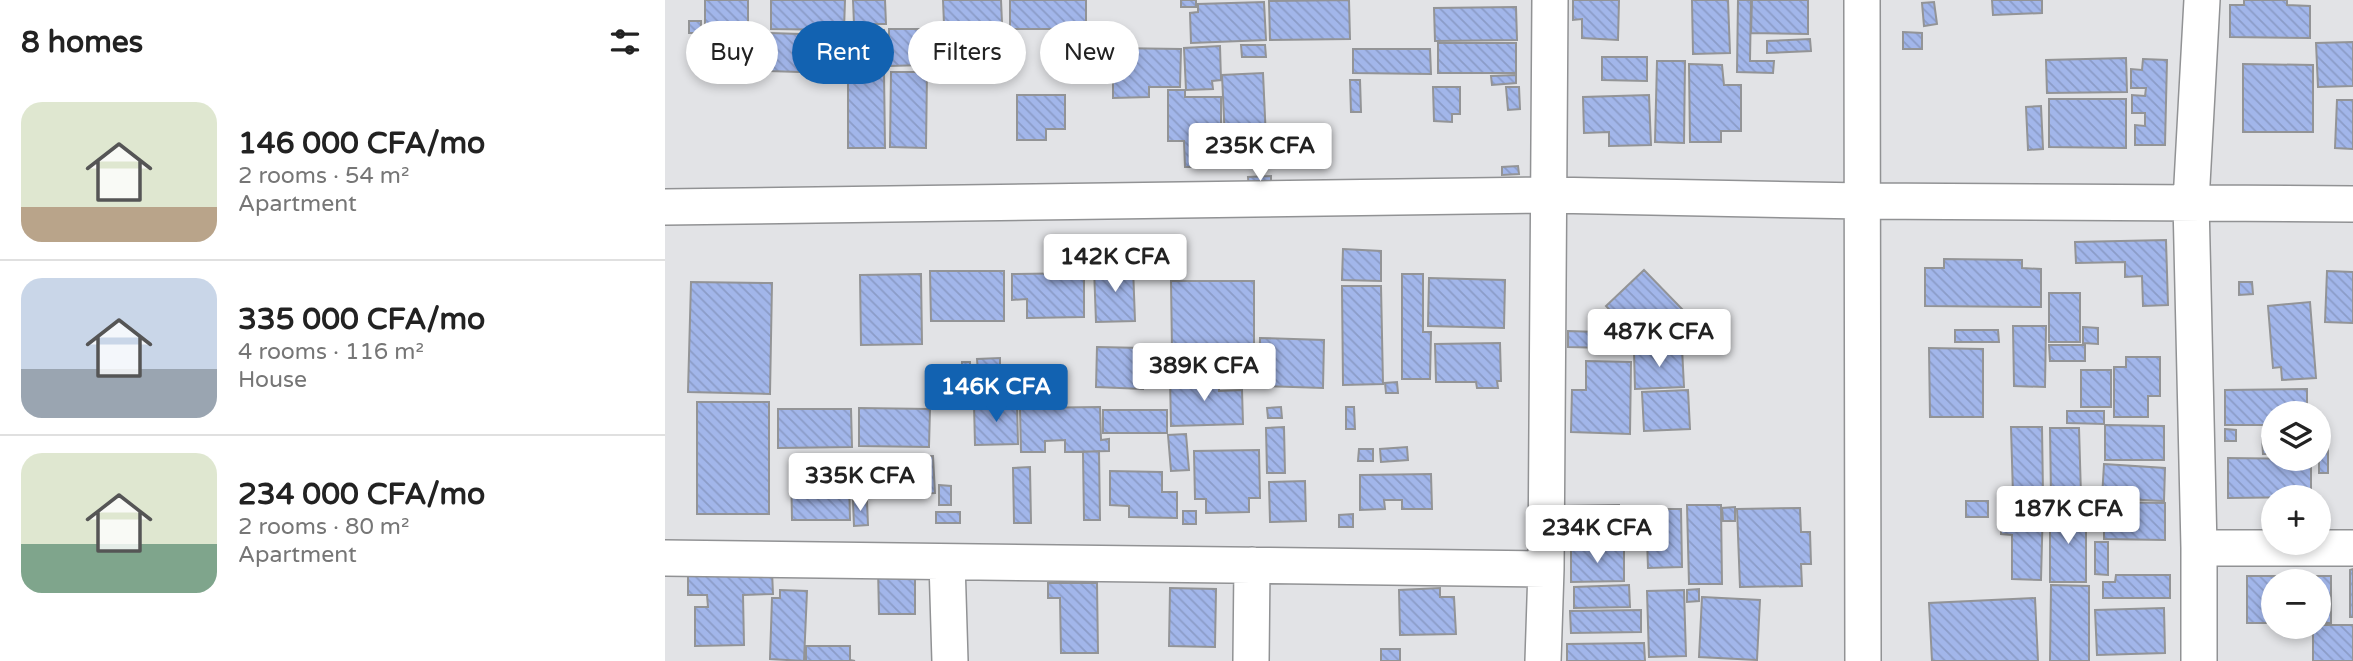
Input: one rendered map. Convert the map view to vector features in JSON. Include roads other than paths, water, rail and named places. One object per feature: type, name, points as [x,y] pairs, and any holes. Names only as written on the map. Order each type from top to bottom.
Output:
[{"type":"street","points":[[1543,661],[1550,0]]},
{"type":"street","points":[[1862,0],[1863,661]]},
{"type":"street","points":[[2199,661],[2191,202],[2202,0]]},
{"type":"street","points":[[665,207],[1548,195],[1863,201],[2353,204]]},
{"type":"street","points":[[2199,548],[2353,548]]},
{"type":"street","points":[[665,558],[1546,569]]},
{"type":"street","points":[[947,562],[950,661]]},
{"type":"street","points":[[1251,661],[1252,565]]}]
